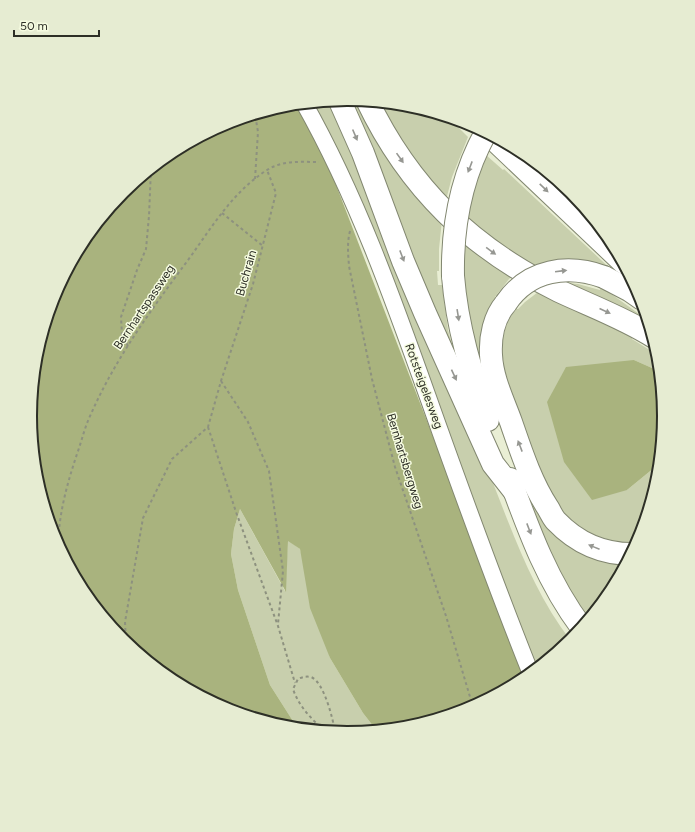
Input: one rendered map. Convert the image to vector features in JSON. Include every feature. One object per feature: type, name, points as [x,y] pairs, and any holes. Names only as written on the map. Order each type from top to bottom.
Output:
[{"type":"highway","points":[[342,106],[363,153],[404,261],[434,333],[493,464],[515,492]]},
{"type":"highway","points":[[370,106],[389,142],[414,177],[441,208],[478,241],[500,258],[524,273],[559,291],[616,316],[646,333]]},
{"type":"highway","points":[[484,137],[471,164],[461,195],[454,236],[453,276],[458,315],[467,358],[488,421],[543,564],[563,602],[579,623]]},
{"type":"highway","points":[[500,146],[609,249]]},
{"type":"highway","points":[[626,554],[611,553],[581,542],[556,520],[543,501],[530,474],[498,386],[492,367],[491,345],[492,334],[498,315],[512,294],[524,284],[542,274],[562,270],[577,270],[604,277],[632,292]]},
{"type":"lane","name":"Rotsteigelesweg","points":[[307,108],[335,162],[362,221],[450,461],[529,668]]},
{"type":"path","points":[[255,179],[258,132],[256,120]]},
{"type":"path","name":"Bernhartspassweg","points":[[59,530],[64,497],[90,415],[110,374],[176,275],[222,213],[242,190],[267,170],[287,162],[335,162]]},
{"type":"path","name":"Buchrain","points":[[208,427],[221,381],[253,284],[276,193],[267,170]]},
{"type":"path","points":[[128,346],[122,335],[122,317],[137,270],[146,249],[151,176]]},
{"type":"path","points":[[222,213],[263,246]]},
{"type":"path","name":"Bernhartsbergweg","points":[[362,221],[351,229],[347,250],[372,379],[395,467],[438,593],[471,701]]},
{"type":"path","points":[[221,381],[248,422],[269,471],[283,571],[278,626]]},
{"type":"path","points":[[126,633],[125,622],[143,518],[172,459],[208,427],[236,512],[278,626],[295,684]]},
{"type":"path","points":[[318,725],[301,706],[293,689],[298,679],[304,677],[317,681],[327,702],[333,726]]},
{"type":"green space","points":[[334,106],[480,451],[530,573],[542,597],[567,636],[534,664],[312,107]]},
{"type":"green space","points":[[351,106],[362,106],[442,220],[439,249],[439,271],[437,271],[438,285],[442,285],[448,330],[458,366]]},
{"type":"green space","points":[[375,107],[408,111],[447,122],[456,126],[468,137],[452,177],[445,204]]},
{"type":"green space","points":[[300,109],[321,146],[524,672],[503,685],[466,703],[447,710],[408,721],[373,726],[363,713],[330,658],[310,608],[300,549],[288,541],[286,592],[240,509],[234,529],[231,554],[238,590],[270,685],[294,722],[248,710],[229,703],[192,685],[158,662],[128,636],[101,605],[89,589],[69,553],[53,516],[43,477],[40,457],[37,416],[38,396],[43,355],[53,316],[69,279],[89,243],[114,211],[128,196],[158,170],[192,147],[229,129],[248,122],[287,111]]},
{"type":"green space","points":[[486,155],[503,170],[504,169],[616,274],[534,267],[466,220],[475,184]]},
{"type":"green space","points":[[464,240],[513,274],[495,297],[498,299],[488,320],[534,500],[623,558],[606,589],[585,616],[566,588],[523,489],[489,398],[466,313]]},
{"type":"green space","points":[[569,283],[600,290],[600,288],[607,291],[642,316],[644,324],[567,289]]},
{"type":"green space","points":[[542,289],[632,330],[632,339],[651,351],[654,369],[634,360],[627,490],[653,469],[642,516],[631,542],[614,541],[602,538],[581,527],[571,520],[563,511],[555,501],[546,485],[509,387],[503,354],[503,338],[507,323],[516,309],[518,309]]},
{"type":"green space","points":[[634,360],[654,369],[658,416],[653,469],[627,490],[592,500],[564,462],[547,402],[566,367]]},
{"type":"green space","points":[[240,509],[285,591],[288,540],[300,549],[330,658],[363,713],[373,726],[327,726],[294,722],[270,685],[238,590],[231,554],[234,529]]}]
